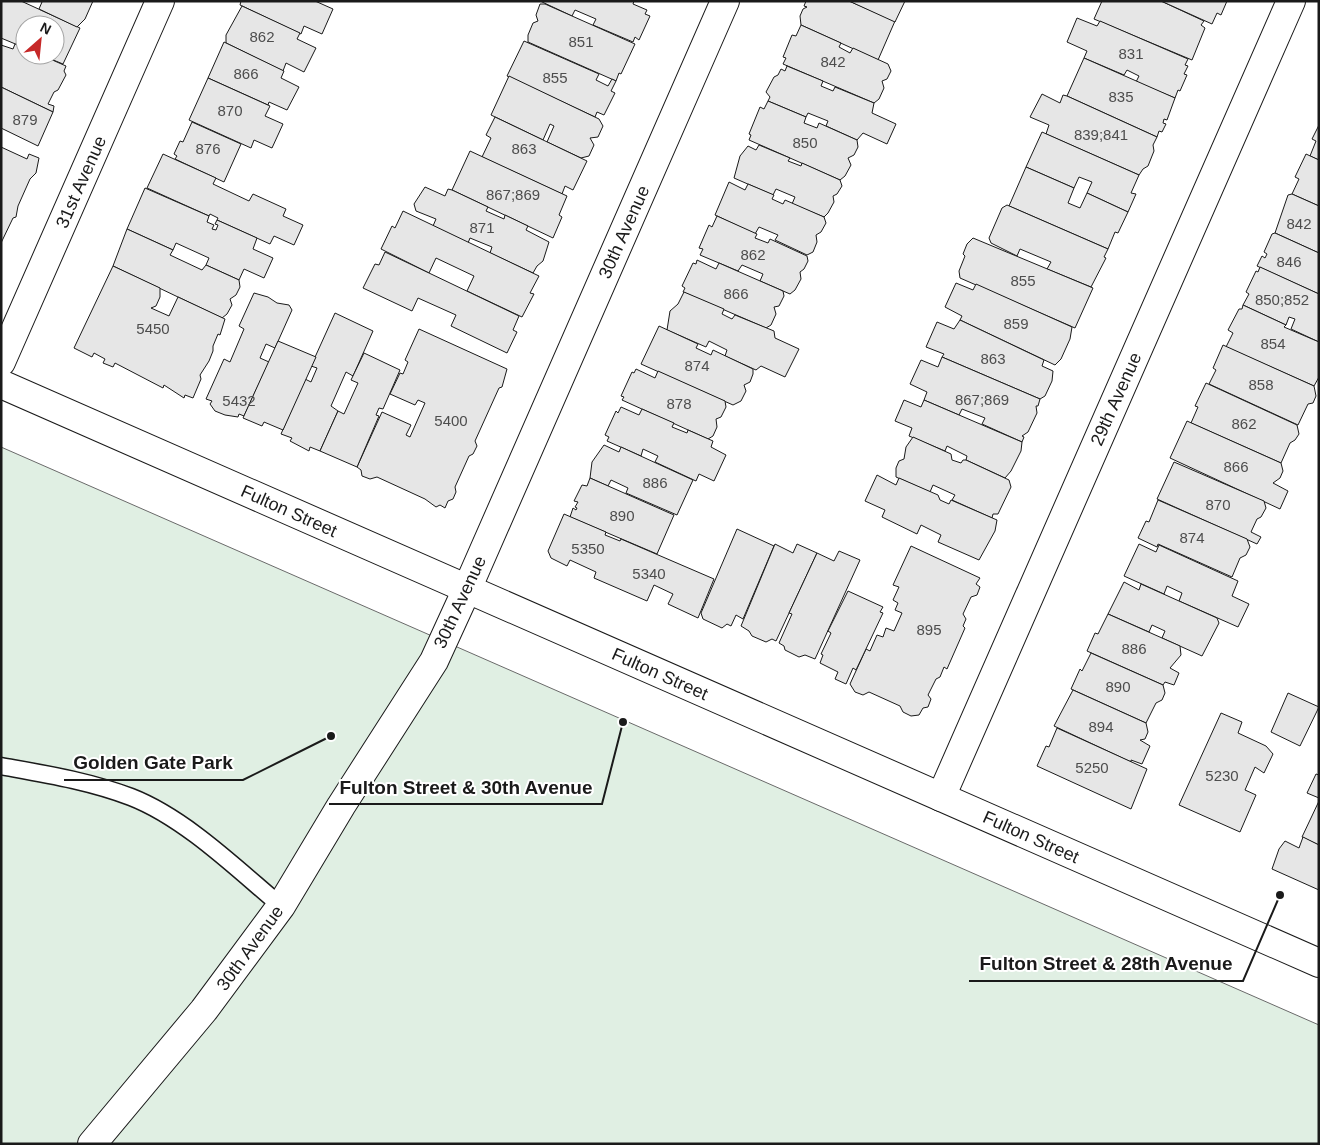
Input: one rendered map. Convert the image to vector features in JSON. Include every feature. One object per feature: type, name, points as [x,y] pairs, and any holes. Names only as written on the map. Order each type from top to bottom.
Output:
[{"type":"street","name":"31st Avenue","points":[[1,362],[160,1]]},
{"type":"street","name":"30th Avenue","points":[[92,1144],[204,1010],[281,906],[341,806],[434,660],[467,589],[725,1]]},
{"type":"street","name":"29th Avenue","points":[[941,797],[1291,1]]},
{"type":"street","name":"Fulton Street","points":[[1,384],[1319,963]]},
{"type":"lane","points":[[1,766],[47,774],[132,798],[170,818],[281,906]]},
{"type":"green space","points":[[1,447],[1319,1025],[1319,1144],[1,1144]]},
{"type":"building","points":[[1,1],[21,1],[52,15],[15,15],[15,44],[1,38]]},
{"type":"building","points":[[39,1],[93,1],[85,19],[77,27],[65,21],[65,15],[52,15],[39,9],[42,2]]},
{"type":"building","points":[[241,1],[315,1],[333,9],[322,34],[304,26],[301,34],[240,5]]},
{"type":"building","points":[[540,1],[634,1],[633,4],[647,10],[645,14],[650,16],[639,40],[635,37],[633,42],[593,25],[596,19],[575,10],[572,16]]},
{"type":"building","points":[[806,1],[849,1],[895,21],[878,60],[801,25],[800,16],[803,9],[807,7],[804,6]]},
{"type":"building","points":[[849,1],[905,1],[895,22]]},
{"type":"building","points":[[1102,1],[1161,1],[1204,21],[1201,25],[1205,28],[1192,60],[1094,19]]},
{"type":"building","points":[[1161,1],[1227,1],[1221,15],[1217,13],[1212,24]]},
{"type":"building","points":[[540,4],[545,4],[635,44],[616,81],[528,42],[528,35],[533,23],[538,21],[536,15]]},
{"type":"building","points":[[242,6],[300,33],[297,39],[316,48],[304,72],[286,63],[283,71],[226,43],[226,35]]},
{"type":"building","points":[[1077,18],[1097,26],[1100,21],[1188,59],[1185,65],[1188,66],[1184,74],[1187,75],[1175,98],[1136,82],[1139,76],[1127,70],[1124,75],[1084,58],[1087,51],[1067,42]]},
{"type":"building","points":[[65,21],[80,28],[65,60]]},
{"type":"building","points":[[801,25],[841,43],[839,47],[850,53],[853,48],[888,64],[891,71],[887,79],[882,81],[884,88],[879,99],[874,103],[783,64],[786,58],[783,57],[792,35],[796,36]]},
{"type":"building","points":[[524,41],[599,74],[596,80],[608,86],[612,79],[616,81],[611,91],[615,93],[604,115],[597,112],[595,117],[507,76]]},
{"type":"building","points":[[224,42],[284,71],[281,78],[299,87],[287,110],[269,102],[268,105],[208,78]]},
{"type":"building","points":[[15,44],[15,65],[66,66],[64,71],[66,75],[48,104],[54,106],[53,112],[1,87],[1,45],[13,49]]},
{"type":"building","points":[[1084,58],[1175,98],[1167,120],[1164,119],[1163,123],[1166,124],[1162,132],[1159,131],[1157,137],[1067,96]]},
{"type":"building","points":[[787,66],[823,81],[821,86],[833,91],[835,87],[874,103],[872,113],[896,124],[887,144],[863,133],[857,140],[826,126],[828,121],[808,113],[806,117],[768,101],[770,97],[766,92],[774,77],[778,75],[781,69],[785,71]]},
{"type":"building","points":[[509,76],[599,119],[603,126],[598,137],[590,138],[594,145],[589,156],[581,158],[547,142],[554,126],[550,124],[543,140],[491,115]]},
{"type":"building","points":[[208,78],[270,106],[265,116],[283,124],[272,148],[254,140],[251,148],[189,120]]},
{"type":"building","points":[[1,87],[53,112],[38,146],[1,128]]},
{"type":"building","points":[[1042,94],[1060,103],[1063,95],[1067,96],[1157,137],[1148,166],[1139,175],[1046,134],[1049,125],[1030,117]]},
{"type":"building","points":[[768,101],[806,117],[804,123],[817,128],[819,123],[857,140],[858,147],[854,155],[848,158],[851,165],[845,176],[840,180],[749,140],[751,135],[749,134],[760,107],[764,109]]},
{"type":"building","points":[[495,117],[587,161],[573,190],[565,186],[562,194],[482,157],[491,138],[486,135]]},
{"type":"building","points":[[192,122],[241,144],[224,182],[175,159],[177,156],[174,154],[180,141],[183,142]]},
{"type":"building","points":[[1319,125],[1319,160],[1310,156],[1316,141],[1312,139]]},
{"type":"building","points":[[1042,132],[1139,175],[1131,193],[1136,194],[1128,212],[1087,193],[1092,182],[1079,177],[1074,188],[1026,167]]},
{"type":"building","points":[[759,145],[790,158],[788,161],[801,166],[802,163],[840,180],[842,186],[837,194],[833,196],[834,202],[824,217],[792,204],[795,197],[776,189],[773,195],[734,178],[740,156],[748,146],[756,150]]},
{"type":"building","points":[[1,147],[27,159],[29,154],[39,158],[36,173],[30,179],[18,206],[16,217],[13,218],[1,243]]},
{"type":"building","points":[[470,151],[567,196],[559,215],[562,217],[553,238],[452,190]]},
{"type":"building","points":[[163,154],[216,178],[213,184],[249,201],[253,194],[286,209],[283,216],[303,225],[294,245],[274,236],[270,244],[217,220],[218,218],[210,214],[209,216],[147,188]]},
{"type":"building","points":[[1306,154],[1319,160],[1319,206],[1292,194],[1299,179],[1295,177]]},
{"type":"building","points":[[1026,167],[1074,188],[1068,203],[1080,208],[1087,193],[1128,212],[1118,233],[1115,232],[1108,249],[1009,206]]},
{"type":"building","points":[[729,182],[745,190],[748,184],[774,195],[772,199],[783,204],[785,200],[824,217],[826,223],[821,232],[816,235],[817,242],[813,252],[807,255],[775,240],[778,235],[759,227],[755,234],[715,215]]},
{"type":"building","points":[[425,187],[445,196],[448,189],[452,190],[488,207],[486,211],[504,219],[505,215],[528,226],[526,230],[549,242],[543,261],[533,273],[490,253],[492,247],[470,238],[468,243],[433,226],[436,219],[416,211],[414,204]]},
{"type":"building","points":[[145,188],[209,216],[207,222],[214,225],[212,229],[216,230],[218,225],[215,224],[217,220],[257,238],[253,249],[273,258],[264,278],[244,269],[239,280],[206,265],[209,258],[176,243],[173,250],[127,229]]},
{"type":"building","points":[[1292,194],[1319,206],[1319,253],[1275,233],[1288,195]]},
{"type":"building","points":[[1007,205],[1108,249],[1104,257],[1106,258],[1091,287],[1047,269],[1051,262],[1020,249],[1017,256],[991,243],[989,238],[1002,208]]},
{"type":"building","points":[[403,211],[539,276],[530,293],[534,294],[522,317],[467,291],[474,276],[436,258],[429,273],[381,249],[392,226],[395,228]]},
{"type":"building","points":[[717,216],[757,234],[755,238],[768,243],[770,239],[807,256],[808,261],[800,272],[801,279],[795,290],[790,294],[760,281],[763,274],[742,265],[738,271],[700,255],[703,249],[699,248],[709,225],[712,227]]},
{"type":"building","points":[[127,229],[173,250],[170,255],[202,270],[206,265],[239,280],[240,287],[236,295],[230,299],[232,305],[227,314],[222,318],[113,266]]},
{"type":"building","points":[[1275,233],[1319,253],[1319,294],[1257,266],[1262,256],[1265,258],[1267,254],[1264,252],[1272,234]]},
{"type":"building","points":[[973,238],[1093,288],[1075,328],[960,278],[959,271],[965,256],[963,254],[967,244]]},
{"type":"building","points":[[385,252],[519,316],[513,330],[517,332],[507,353],[451,326],[456,315],[418,298],[412,311],[363,288],[375,264],[379,265]]},
{"type":"building","points":[[697,260],[716,269],[719,263],[783,291],[784,296],[779,306],[774,307],[776,314],[771,325],[766,328],[683,292],[685,288],[682,286],[693,263],[696,264]]},
{"type":"building","points":[[113,266],[160,288],[160,297],[156,306],[151,308],[169,316],[178,297],[225,319],[220,335],[218,334],[213,346],[209,361],[200,375],[201,379],[193,398],[185,395],[184,398],[164,385],[163,388],[115,363],[113,367],[103,363],[105,359],[94,353],[92,357],[74,348]]},
{"type":"building","points":[[1260,267],[1319,294],[1319,342],[1291,329],[1295,319],[1289,317],[1286,325],[1243,305],[1249,294],[1246,292],[1256,271],[1258,272]]},
{"type":"building","points":[[956,283],[973,290],[976,284],[1072,327],[1070,339],[1061,359],[1055,365],[960,320],[962,316],[945,307]]},
{"type":"building","points":[[684,292],[724,309],[722,314],[732,319],[735,315],[774,331],[775,338],[799,349],[785,377],[761,366],[756,370],[725,356],[727,350],[709,341],[706,347],[667,330],[670,311],[678,304]]},
{"type":"building","points":[[254,293],[268,297],[277,303],[289,305],[292,310],[275,348],[266,344],[260,358],[269,362],[244,416],[239,414],[238,417],[225,415],[215,411],[210,404],[212,401],[206,399],[224,359],[230,362],[244,329],[239,326]]},
{"type":"building","points":[[1243,305],[1286,325],[1284,327],[1319,342],[1319,377],[1314,386],[1226,347],[1233,333],[1228,330]]},
{"type":"building","points":[[335,313],[373,331],[353,376],[346,372],[331,406],[338,411],[320,451],[310,447],[309,451],[290,441],[292,438],[281,434],[305,379],[311,382],[317,368],[311,366]]},
{"type":"building","points":[[960,320],[1044,360],[1042,366],[1053,371],[1052,381],[1045,396],[1040,399],[942,357],[944,354],[926,347],[937,322],[954,329]]},
{"type":"building","points":[[659,326],[698,344],[696,348],[711,355],[713,350],[753,369],[750,382],[744,385],[746,391],[741,401],[733,405],[641,364]]},
{"type":"building","points":[[419,329],[507,369],[502,387],[499,388],[475,441],[477,446],[473,454],[469,456],[455,487],[456,492],[453,499],[448,501],[445,508],[440,505],[436,507],[425,499],[377,477],[370,479],[362,476],[361,470],[357,467],[382,412],[411,425],[406,435],[410,437],[425,403],[418,400],[415,405],[390,394],[400,373],[403,374],[408,362],[405,360]]},
{"type":"building","points":[[278,341],[316,357],[283,430],[264,422],[262,426],[243,418]]},
{"type":"building","points":[[1223,345],[1314,386],[1316,396],[1313,403],[1308,404],[1298,425],[1209,384],[1216,370],[1213,368]]},
{"type":"building","points":[[364,353],[400,370],[383,409],[379,408],[376,415],[379,416],[357,467],[320,451],[338,411],[344,414],[358,383],[351,380]]},
{"type":"building","points":[[942,357],[1040,399],[1038,406],[1036,406],[1037,413],[1028,432],[1022,436],[1024,437],[1022,442],[982,424],[985,418],[962,409],[959,415],[924,400],[927,392],[910,384],[921,360],[938,367]]},
{"type":"building","points":[[636,369],[655,378],[658,371],[725,401],[726,407],[721,417],[716,419],[717,427],[713,436],[708,439],[622,400],[624,397],[621,396],[632,372],[634,373]]},
{"type":"building","points":[[1206,383],[1297,425],[1299,434],[1290,443],[1281,463],[1191,423],[1198,407],[1195,406]]},
{"type":"building","points":[[904,400],[921,407],[924,400],[1022,442],[1021,451],[1011,471],[1005,478],[966,460],[967,456],[947,446],[945,451],[909,436],[912,428],[895,421]]},
{"type":"building","points":[[621,407],[639,415],[642,409],[674,423],[672,427],[687,433],[688,430],[713,441],[711,447],[726,455],[714,481],[699,474],[696,481],[655,462],[658,456],[643,449],[641,456],[607,441],[609,437],[605,435],[616,411],[618,413]]},
{"type":"building","points":[[1187,421],[1281,463],[1283,471],[1280,478],[1273,483],[1288,491],[1280,509],[1170,458]]},
{"type":"building","points":[[913,437],[951,454],[952,460],[961,463],[963,460],[966,460],[1009,480],[1011,487],[998,514],[993,514],[992,518],[952,500],[955,495],[933,485],[930,492],[896,477],[896,468],[899,461],[904,459],[906,447]]},
{"type":"building","points":[[604,445],[619,452],[621,447],[693,480],[677,515],[626,493],[628,488],[611,480],[608,486],[590,478],[592,462]]},
{"type":"building","points":[[1174,462],[1264,501],[1266,508],[1261,517],[1257,519],[1251,532],[1261,537],[1257,544],[1157,499]]},
{"type":"building","points":[[877,475],[896,485],[899,478],[938,495],[940,500],[949,504],[951,500],[997,520],[995,531],[979,560],[938,542],[941,535],[921,525],[917,534],[882,517],[885,510],[865,501]]},
{"type":"building","points":[[590,478],[674,515],[657,554],[570,517],[573,508],[576,510],[577,508],[575,507],[578,502],[574,501],[582,485],[587,486]]},
{"type":"building","points":[[1158,500],[1247,539],[1250,547],[1246,555],[1240,558],[1232,577],[1158,544],[1157,547],[1138,538],[1146,521],[1149,522]]},
{"type":"building","points":[[564,514],[606,532],[605,535],[620,541],[621,539],[714,579],[698,618],[668,604],[673,594],[654,585],[647,601],[594,578],[596,572],[570,560],[567,566],[551,558],[548,551]]},
{"type":"building","points":[[737,529],[774,546],[743,619],[736,615],[731,626],[727,624],[722,628],[703,619],[701,613]]},
{"type":"building","points":[[775,544],[793,553],[797,544],[817,553],[776,641],[772,639],[766,642],[752,636],[749,631],[741,626]]},
{"type":"building","points":[[1139,544],[1156,552],[1159,545],[1238,581],[1232,596],[1249,604],[1238,627],[1179,601],[1182,593],[1167,586],[1164,594],[1124,576]]},
{"type":"building","points":[[911,546],[980,578],[976,584],[980,587],[977,595],[971,597],[963,614],[966,619],[963,626],[965,628],[947,669],[944,667],[928,695],[931,699],[928,707],[923,708],[919,715],[911,716],[903,712],[900,706],[869,692],[863,695],[855,692],[850,684],[866,649],[870,651],[877,635],[883,637],[886,628],[894,631],[902,613],[895,610],[898,603],[893,600],[899,587],[893,585]]},
{"type":"building","points":[[839,551],[860,560],[815,659],[805,655],[799,657],[785,650],[784,646],[779,643],[792,614],[789,613],[817,553],[834,561]]},
{"type":"building","points":[[1124,582],[1139,590],[1141,584],[1217,618],[1219,623],[1202,656],[1162,638],[1165,631],[1152,625],[1149,632],[1108,614]]},
{"type":"building","points":[[848,591],[883,607],[880,612],[883,613],[856,670],[853,668],[846,684],[835,679],[838,672],[820,663],[823,655],[821,654],[831,633],[828,631]]},
{"type":"building","points":[[1108,614],[1180,646],[1181,655],[1170,668],[1179,673],[1174,685],[1165,682],[1163,685],[1087,651],[1095,633],[1098,634]]},
{"type":"building","points":[[1091,653],[1163,685],[1165,693],[1162,700],[1156,703],[1146,723],[1071,689],[1080,669],[1082,671]]},
{"type":"building","points":[[1073,690],[1146,723],[1148,732],[1145,739],[1140,740],[1150,746],[1142,764],[1131,760],[1131,762],[1054,726]]},
{"type":"building","points":[[1288,693],[1319,707],[1300,746],[1271,732]]},
{"type":"building","points":[[1221,713],[1242,722],[1238,733],[1266,746],[1273,754],[1264,773],[1255,767],[1245,790],[1256,795],[1240,832],[1179,805]]},
{"type":"building","points":[[1057,728],[1147,769],[1131,809],[1037,766],[1046,746],[1049,747]]},
{"type":"building","points":[[1316,774],[1319,775],[1319,798],[1307,793]]},
{"type":"building","points":[[1319,801],[1319,845],[1302,837]]},
{"type":"building","points":[[1303,837],[1319,845],[1319,890],[1272,869],[1279,849],[1285,841],[1299,848]]},
{"type":"place","name":"Fulton Street & 30th Avenue","points":[[623,722]]},
{"type":"place","name":"Golden Gate Park","points":[[331,736]]},
{"type":"place","name":"Fulton Street & 28th Avenue","points":[[1280,895]]}]
